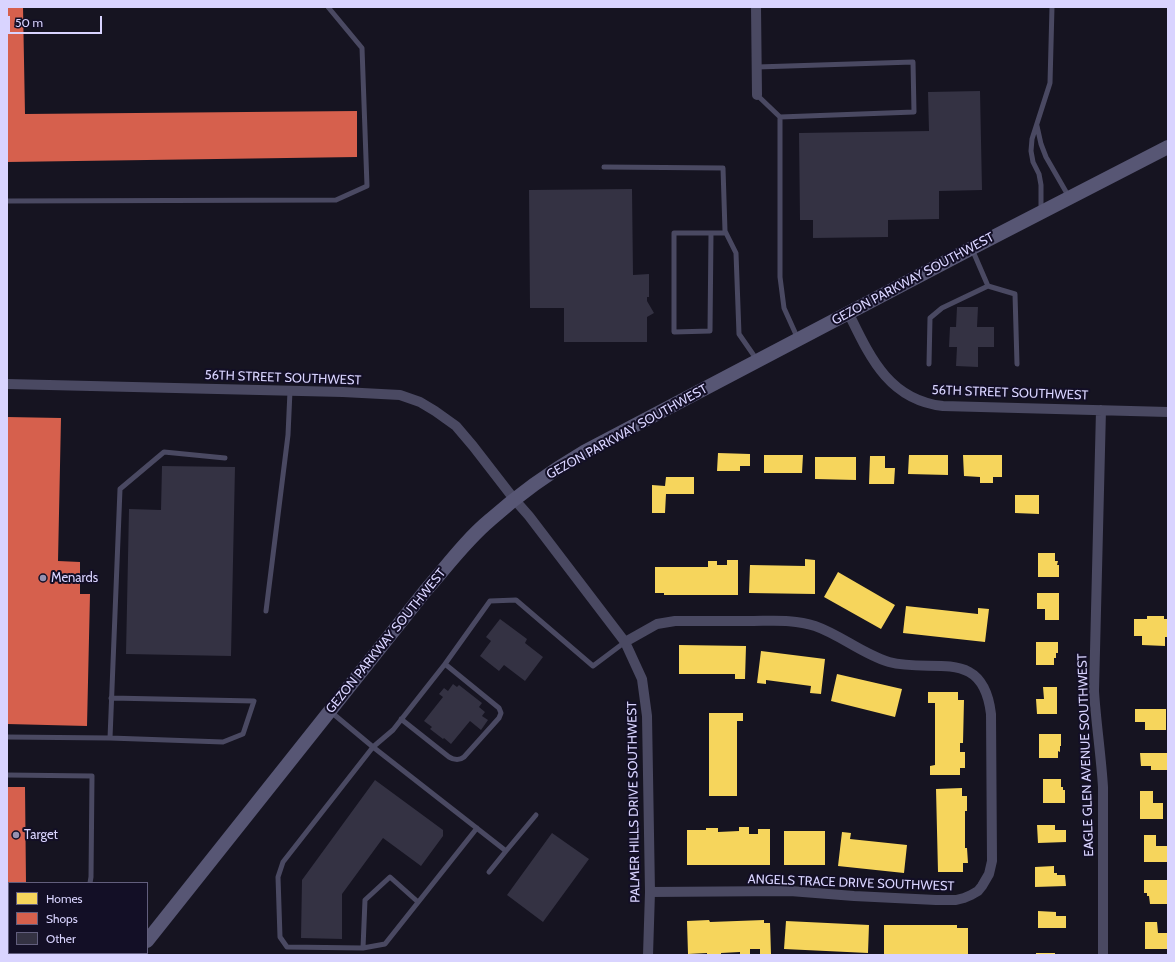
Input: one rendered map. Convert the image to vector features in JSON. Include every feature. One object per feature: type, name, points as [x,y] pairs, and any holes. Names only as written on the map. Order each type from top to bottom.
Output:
[{"type":"main road","name":"GEZON PARKWAY SOUTHWEST","points":[[148,940],[426,590],[489,520],[514,499],[557,468],[584,452],[972,248],[1168,147]]},
{"type":"street","points":[[756,7],[757,95]]},
{"type":"street","name":"56TH STREET SOUTHWEST","points":[[849,314],[867,349],[886,377],[900,390],[926,404],[943,406],[1168,412]]},
{"type":"street","name":"56TH STREET SOUTHWEST","points":[[7,384],[342,392],[400,396],[420,402],[456,426],[514,499]]},
{"type":"street","name":"EAGLE GLEN AVENUE SOUTHWEST","points":[[1101,410],[1094,691],[1103,787],[1103,955]]},
{"type":"street","name":"PALMER HILLS DRIVE SOUTHWEST","points":[[514,499],[529,516],[625,642],[642,679],[647,716],[650,892],[648,955]]},
{"type":"street","name":"ANGELS TRACE DRIVE SOUTHWEST","points":[[625,642],[657,624],[670,622],[797,621],[824,630],[884,661],[902,664],[958,668],[972,674],[981,683],[987,694],[991,714],[992,861],[986,881],[978,890],[964,898],[936,900],[790,891],[706,893],[650,892]]},
{"type":"lane","points":[[7,201],[336,200],[367,186],[362,48],[328,7]]},
{"type":"lane","points":[[1041,212],[1041,185],[1031,151],[1032,139],[1050,83],[1052,7]]},
{"type":"lane","points":[[757,67],[913,62],[914,112],[780,118]]},
{"type":"lane","points":[[757,95],[780,118],[780,277],[784,308],[798,340]]},
{"type":"lane","points":[[1037,126],[1046,157],[1069,198]]},
{"type":"lane","points":[[604,167],[723,168],[726,233],[736,253],[739,334],[758,361]]},
{"type":"lane","points":[[711,233],[710,331],[674,332],[674,233],[711,233],[726,233]]},
{"type":"lane","points":[[972,248],[988,286]]},
{"type":"lane","points":[[929,364],[930,318],[942,308],[988,286],[1015,294],[1017,364]]},
{"type":"lane","points":[[266,611],[288,435],[290,391]]},
{"type":"lane","points":[[110,738],[120,489],[164,452],[225,458]]},
{"type":"lane","points":[[477,828],[385,944],[363,948],[287,947],[280,937],[278,877],[283,862],[373,747],[393,730],[402,719],[445,664],[490,601],[516,600],[594,666],[625,642]]},
{"type":"lane","points":[[402,719],[449,757],[454,760],[460,760],[499,718],[501,713],[499,708],[445,664]]},
{"type":"lane","points":[[7,737],[110,738],[223,742],[243,734],[254,701],[111,698]]},
{"type":"lane","points":[[330,711],[373,747],[506,851]]},
{"type":"lane","points":[[7,775],[92,776],[90,882]]},
{"type":"lane","points":[[489,872],[536,815]]},
{"type":"lane","points":[[363,948],[365,900],[390,876],[418,902]]},
{"type":"building: Homes","points":[[718,453],[750,454],[750,466],[740,466],[740,471],[717,471]]},
{"type":"building: Homes","points":[[764,455],[803,455],[802,473],[764,473]]},
{"type":"building: Homes","points":[[909,455],[948,455],[948,475],[908,474]]},
{"type":"building: Homes","points":[[963,455],[1002,455],[1002,477],[993,477],[993,483],[980,483],[980,477],[964,476]]},
{"type":"building: Homes","points":[[870,456],[885,456],[885,468],[895,468],[894,484],[869,484]]},
{"type":"building: Homes","points":[[815,457],[856,457],[856,480],[815,479]]},
{"type":"building: Homes","points":[[666,477],[694,477],[694,494],[666,494],[665,513],[652,513],[652,485],[665,486]]},
{"type":"building: Homes","points":[[1015,495],[1039,495],[1039,514],[1015,513]]},
{"type":"building: Homes","points":[[1038,553],[1055,553],[1055,561],[1058,561],[1057,565],[1059,565],[1059,577],[1038,577]]},
{"type":"building: Homes","points":[[805,559],[815,560],[815,594],[749,593],[750,565],[805,566]]},
{"type":"building: Homes","points":[[727,560],[738,560],[738,595],[664,595],[664,593],[655,593],[655,567],[708,567],[708,561],[717,561],[717,565],[727,565]]},
{"type":"building: Homes","points":[[838,572],[895,605],[881,629],[824,597]]},
{"type":"building: Homes","points":[[1037,593],[1059,593],[1059,620],[1045,620],[1045,609],[1037,609]]},
{"type":"building: Homes","points":[[906,606],[978,614],[978,608],[989,609],[985,642],[903,633]]},
{"type":"building: Homes","points":[[1147,616],[1164,616],[1164,619],[1168,619],[1168,637],[1165,637],[1165,646],[1142,645],[1142,636],[1134,636],[1134,619],[1147,619]]},
{"type":"building: Homes","points":[[1036,642],[1058,642],[1058,653],[1056,653],[1056,658],[1054,658],[1054,665],[1036,665]]},
{"type":"building: Homes","points":[[679,645],[746,646],[745,679],[735,679],[735,674],[679,674]]},
{"type":"building: Homes","points":[[761,651],[825,659],[821,694],[810,693],[811,686],[766,680],[766,684],[757,683]]},
{"type":"building: Homes","points":[[837,674],[902,689],[895,717],[831,701]]},
{"type":"building: Homes","points":[[1043,687],[1057,687],[1057,714],[1037,714],[1036,699],[1044,699]]},
{"type":"building: Homes","points":[[928,692],[958,692],[958,700],[964,700],[963,743],[960,743],[960,752],[965,752],[965,768],[960,768],[960,775],[930,775],[930,766],[935,765],[935,703],[928,703]]},
{"type":"building: Homes","points":[[1135,709],[1166,709],[1166,730],[1145,730],[1145,722],[1135,722]]},
{"type":"building: Homes","points":[[709,713],[743,713],[743,721],[737,721],[737,796],[709,796]]},
{"type":"building: Homes","points":[[1039,734],[1061,734],[1061,746],[1060,752],[1058,751],[1058,758],[1039,758]]},
{"type":"building: Homes","points":[[1140,753],[1168,753],[1168,770],[1151,770],[1151,766],[1141,766]]},
{"type":"building: Homes","points":[[1043,779],[1061,779],[1061,787],[1065,790],[1065,803],[1043,803]]},
{"type":"building: Homes","points":[[962,788],[962,796],[967,796],[967,811],[965,811],[965,848],[967,848],[968,863],[963,863],[963,872],[938,872],[936,789]]},
{"type":"building: Homes","points":[[1140,791],[1153,791],[1153,803],[1163,803],[1163,819],[1140,819]]},
{"type":"building: Homes","points":[[1037,825],[1055,825],[1055,830],[1066,830],[1066,842],[1038,843]]},
{"type":"building: Homes","points":[[739,827],[749,827],[749,834],[758,834],[758,829],[770,829],[770,865],[687,865],[687,830],[706,830],[706,828],[718,828],[718,832],[739,831]]},
{"type":"building: Homes","points":[[784,831],[825,831],[825,865],[784,865]]},
{"type":"building: Homes","points":[[842,832],[851,833],[850,839],[907,845],[904,873],[838,866]]},
{"type":"building: Homes","points":[[1144,835],[1156,835],[1156,846],[1167,846],[1167,862],[1144,862]]},
{"type":"building: Homes","points":[[1054,866],[1054,873],[1057,873],[1057,875],[1065,875],[1066,886],[1035,887],[1035,867]]},
{"type":"building: Homes","points":[[1144,880],[1167,880],[1167,904],[1150,904],[1149,896],[1147,896],[1147,893],[1144,893]]},
{"type":"building: Homes","points":[[1038,911],[1056,912],[1056,916],[1066,916],[1066,928],[1038,928]]},
{"type":"building: Homes","points":[[709,920],[710,922],[764,920],[764,923],[770,923],[771,954],[760,954],[760,949],[750,949],[750,955],[740,955],[740,952],[721,953],[721,955],[707,955],[707,953],[688,954],[687,921]]},
{"type":"building: Homes","points":[[786,921],[869,925],[868,953],[784,949]]},
{"type":"building: Homes","points":[[1145,922],[1157,922],[1158,933],[1167,933],[1167,949],[1145,949]]},
{"type":"building: Homes","points":[[884,925],[957,925],[957,928],[968,928],[968,955],[884,954]]},
{"type":"building: Homes","points":[[1036,953],[1055,953],[1055,955],[1036,955]]},
{"type":"building: Shops","points":[[7,7],[23,7],[25,114],[357,111],[357,157],[7,162]]},
{"type":"building: Shops","name":"Menards","points":[[7,417],[61,418],[58,561],[80,562],[80,594],[90,594],[87,726],[7,724]]},
{"type":"building: Shops","name":"Target","points":[[7,787],[25,787],[26,882],[8,882],[8,954],[27,955],[7,955]]},
{"type":"building: Other","points":[[980,91],[982,190],[939,191],[939,219],[888,220],[888,237],[813,238],[813,220],[800,220],[799,133],[929,131],[928,92]]},
{"type":"building: Other","points":[[632,189],[633,275],[649,274],[649,297],[647,297],[647,301],[654,313],[647,317],[647,342],[564,342],[564,308],[530,308],[529,190]]},
{"type":"building: Other","points":[[957,307],[978,307],[977,327],[994,327],[994,347],[978,347],[978,367],[956,366],[957,347],[949,347],[950,327],[956,327]]},
{"type":"building: Other","points":[[162,466],[235,467],[231,656],[126,654],[129,509],[161,510]]},
{"type":"building: Other","points":[[500,619],[527,639],[525,643],[543,657],[525,681],[504,665],[499,671],[480,656],[491,641],[486,637]]},
{"type":"building: Other","points":[[453,684],[457,687],[459,685],[482,703],[479,707],[485,712],[482,716],[488,720],[481,730],[470,721],[451,744],[430,729],[432,727],[424,721],[443,697],[439,694],[444,688],[448,691]]},
{"type":"building: Other","points":[[375,780],[443,830],[443,836],[421,866],[383,838],[342,894],[342,939],[301,938],[302,880]]},
{"type":"building: Other","points":[[552,833],[589,859],[543,922],[507,895]]},
{"type":"place","name":"Menards","points":[[43,578]]},
{"type":"place","name":"Target","points":[[16,835]]}]
